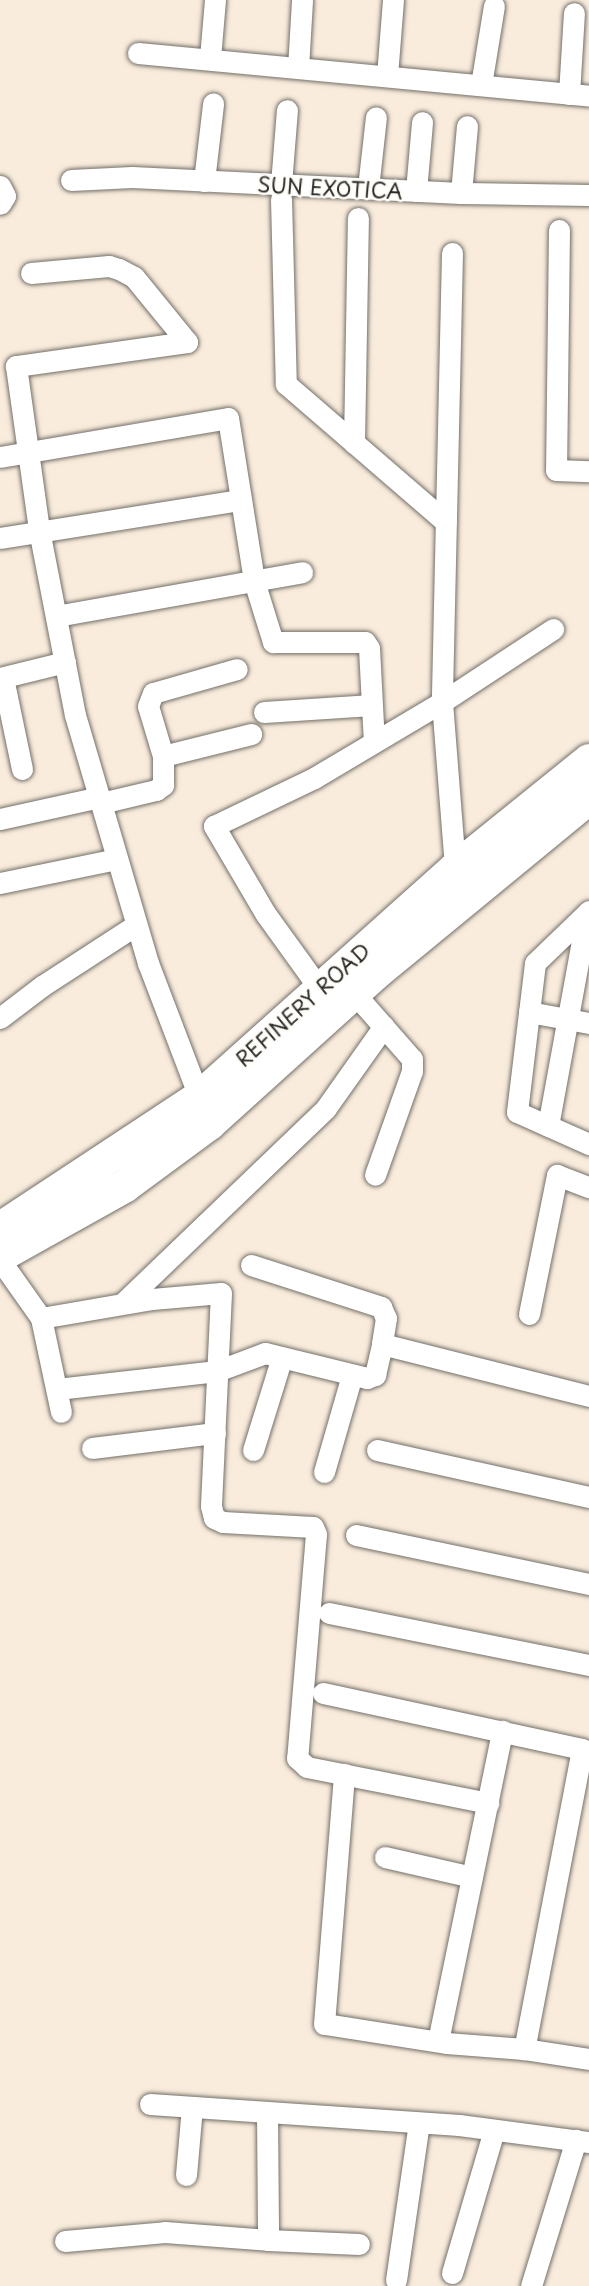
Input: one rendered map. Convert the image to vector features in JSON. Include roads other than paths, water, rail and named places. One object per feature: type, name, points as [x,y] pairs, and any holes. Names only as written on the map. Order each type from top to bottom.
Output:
[{"type":"main road","name":"REFINERY ROAD","points":[[0,1228],[204,1110],[354,993],[465,879],[589,760]]},
{"type":"main road","name":"REFINERY ROAD","points":[[0,1257],[125,1185],[204,1110],[319,988],[465,879],[589,797]]},
{"type":"street","points":[[210,58],[215,0]]},
{"type":"street","points":[[298,68],[302,0]]},
{"type":"street","points":[[387,76],[393,0]]},
{"type":"street","points":[[481,85],[494,6]]},
{"type":"street","points":[[138,52],[579,95],[574,13]]},
{"type":"street","points":[[204,181],[213,104]]},
{"type":"street","points":[[287,110],[281,191],[286,384],[446,522]]},
{"type":"street","points":[[368,188],[376,117]]},
{"type":"street","points":[[416,191],[422,122]]},
{"type":"street","points":[[461,193],[467,127]]},
{"type":"street","name":"SUN EXOTICA","points":[[71,180],[132,177],[204,181],[281,191],[368,188],[589,195]]},
{"type":"street","points":[[0,186],[5,196],[0,204]]},
{"type":"street","points":[[354,443],[358,218]]},
{"type":"street","points":[[559,230],[556,470],[589,471]]},
{"type":"street","points":[[452,253],[442,702],[465,879]]},
{"type":"street","points":[[31,273],[110,266],[119,268],[134,277],[187,342],[8,369],[29,452],[39,530],[75,715],[148,963],[204,1110]]},
{"type":"street","points":[[0,457],[228,418],[254,581],[273,642],[365,642],[369,648],[374,742]]},
{"type":"street","points":[[0,538],[241,499]]},
{"type":"street","points":[[55,616],[302,572]]},
{"type":"street","points":[[319,988],[265,913],[214,827],[314,778],[442,702],[553,629]]},
{"type":"street","points":[[22,769],[1,678],[65,662]]},
{"type":"street","points":[[0,819],[160,788],[165,779],[163,756],[148,706],[153,693],[237,669]]},
{"type":"street","points":[[264,712],[372,705]]},
{"type":"street","points":[[163,756],[251,734]]},
{"type":"street","points":[[0,883],[117,859]]},
{"type":"street","points":[[588,912],[535,963],[517,1112],[589,1144]]},
{"type":"street","points":[[548,1126],[588,912]]},
{"type":"street","points":[[0,1018],[42,986],[136,925]]},
{"type":"street","points":[[354,993],[409,1054],[412,1064],[375,1175]]},
{"type":"street","points":[[529,1012],[589,1023]]},
{"type":"street","points":[[123,1303],[326,1108],[384,1026]]},
{"type":"street","points":[[529,1314],[557,1175],[589,1187]]},
{"type":"street","points":[[0,1257],[41,1318],[61,1412]]},
{"type":"street","points":[[57,1389],[217,1371],[265,1353],[352,1375],[367,1378],[374,1375],[383,1344],[386,1313],[381,1307],[251,1265]]},
{"type":"street","points":[[41,1318],[123,1303],[220,1293],[211,1506],[214,1518],[223,1522],[309,1527],[316,1530],[297,1758],[307,1767],[488,1803]]},
{"type":"street","points":[[383,1344],[589,1396]]},
{"type":"street","points":[[253,1450],[282,1357]]},
{"type":"street","points":[[324,1472],[352,1375]]},
{"type":"street","points":[[92,1448],[215,1433]]},
{"type":"street","points":[[377,1450],[589,1497]]},
{"type":"street","points":[[356,1535],[589,1584]]},
{"type":"street","points":[[329,1613],[589,1665]]},
{"type":"street","points":[[323,1693],[502,1731],[585,1740],[524,2049]]},
{"type":"street","points":[[438,2041],[502,1731]]},
{"type":"street","points":[[344,1774],[324,2024],[589,2059]]},
{"type":"street","points":[[384,1857],[472,1877]]},
{"type":"street","points":[[150,2104],[419,2123],[582,2141],[531,2286]]},
{"type":"street","points":[[186,2175],[192,2107]]},
{"type":"street","points":[[267,2113],[268,2240]]},
{"type":"street","points":[[396,2280],[419,2123]]},
{"type":"street","points":[[452,2273],[494,2130]]},
{"type":"street","points":[[65,2241],[165,2232],[359,2244]]}]
